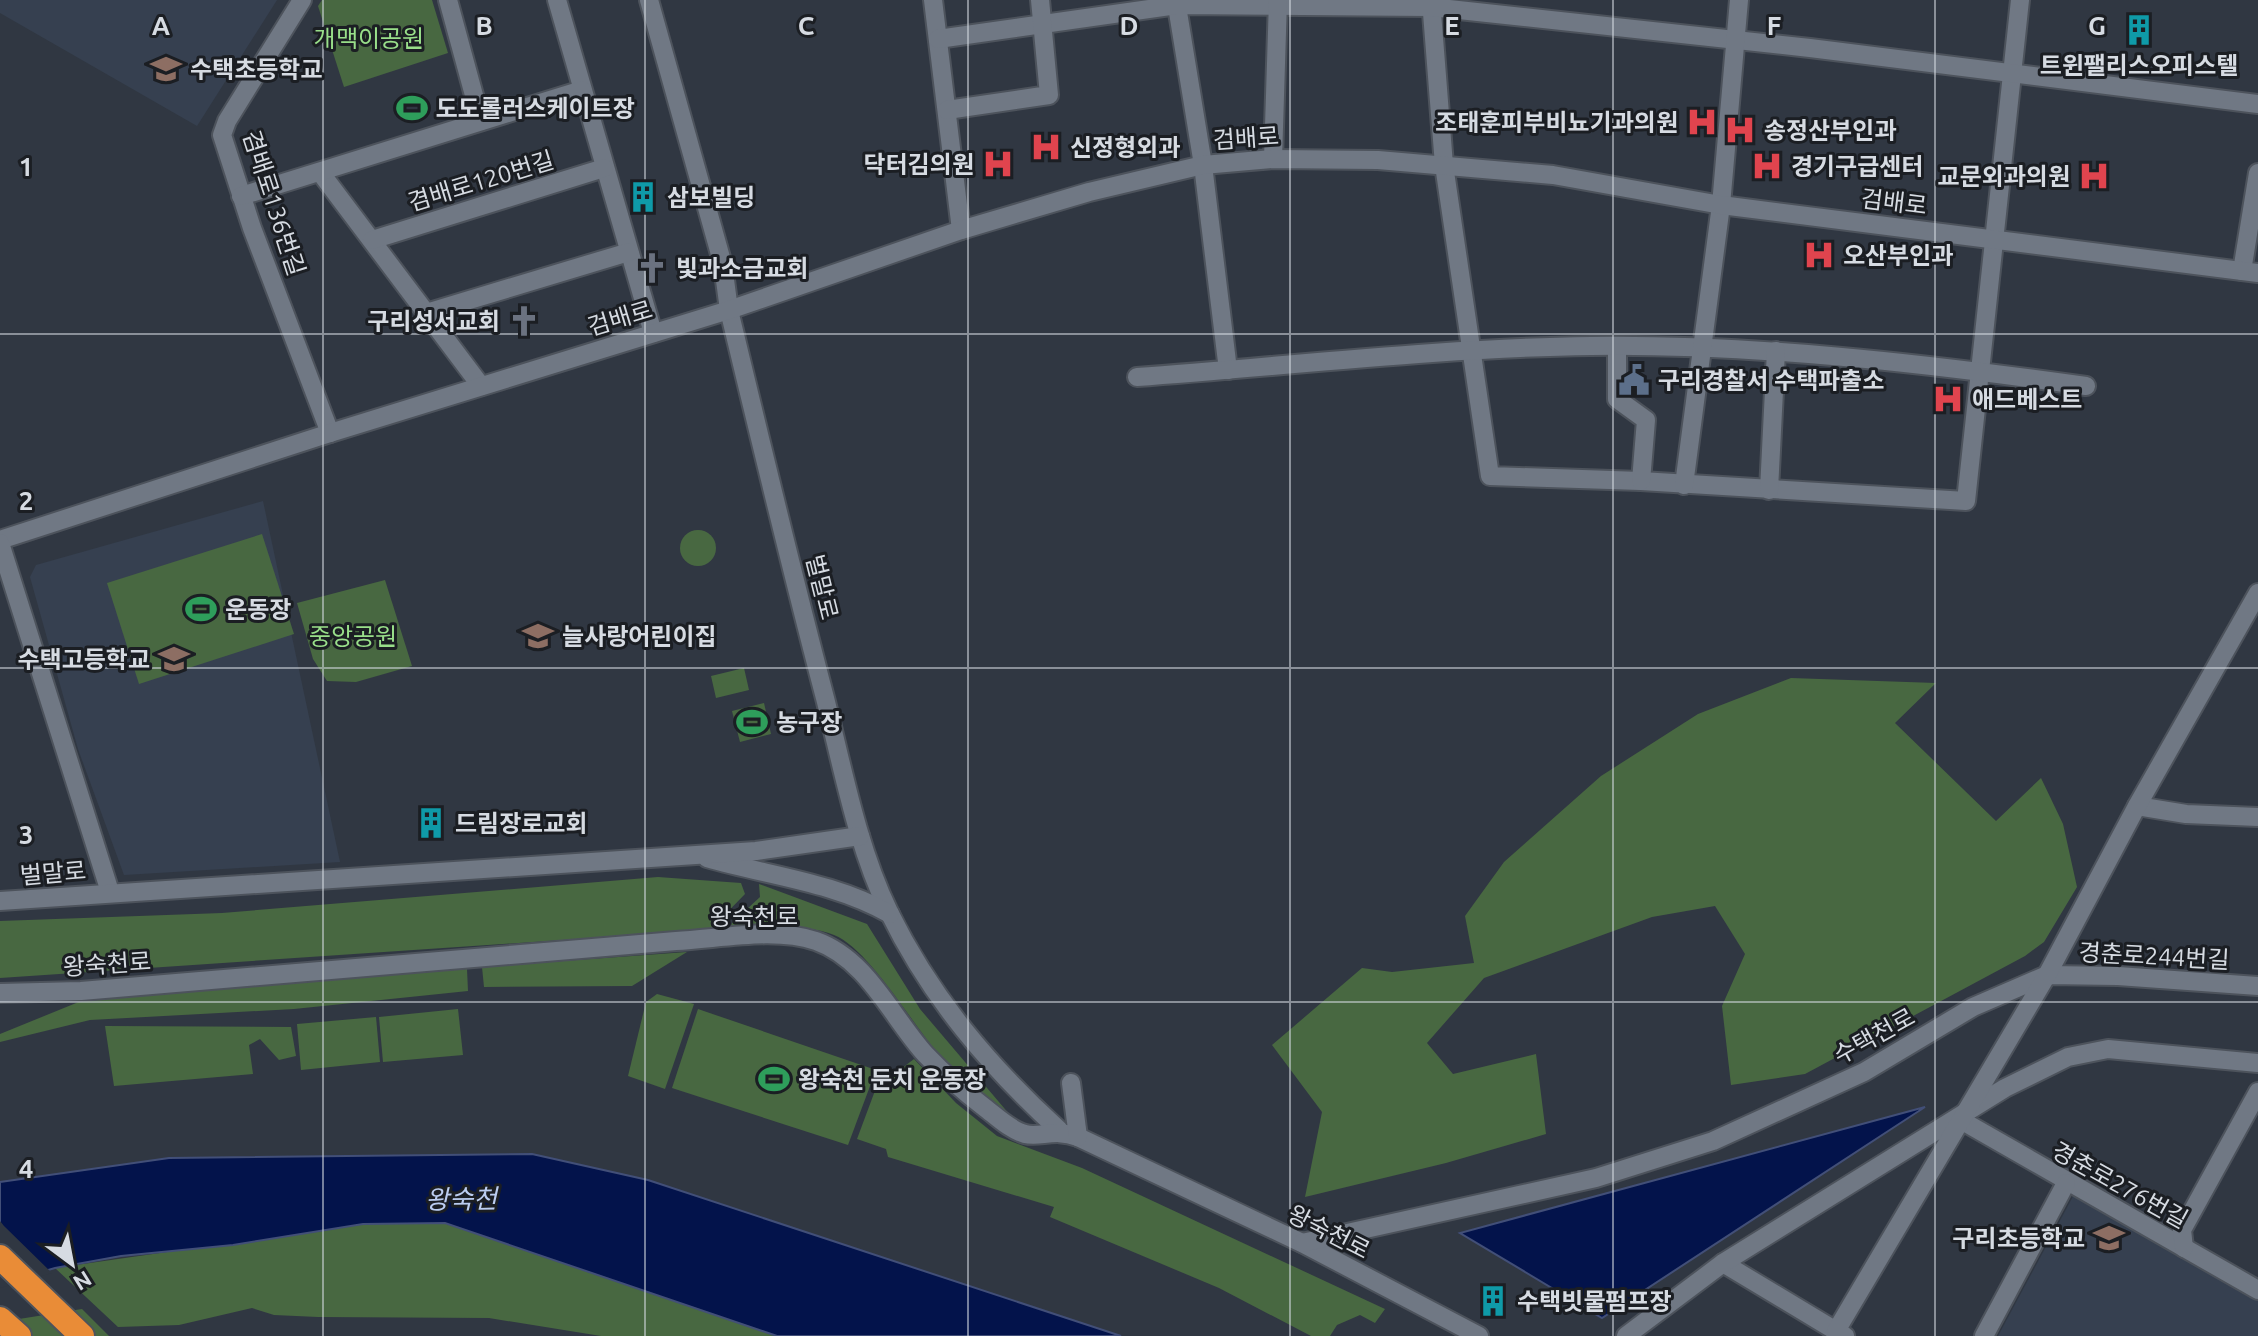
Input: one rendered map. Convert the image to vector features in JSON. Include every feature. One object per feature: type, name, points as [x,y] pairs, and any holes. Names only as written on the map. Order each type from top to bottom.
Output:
[{"type":"highway","points":[[0,1257],[82,1336]]},
{"type":"highway","points":[[0,1319],[19,1336]]},
{"type":"street","name":"겸배로136번길","points":[[302,0],[224,129],[224,143],[330,433]]},
{"type":"street","points":[[448,0],[481,121]]},
{"type":"street","points":[[557,0],[653,333]]},
{"type":"street","name":"벌말로","points":[[649,0],[723,265],[729,310],[860,836],[890,914],[939,1000],[1012,1087],[1059,1130]]},
{"type":"street","points":[[933,0],[961,230]]},
{"type":"street","points":[[947,110],[1049,95],[1040,0]]},
{"type":"street","points":[[1684,485],[1721,205],[1739,0]]},
{"type":"street","points":[[1431,4],[1444,165],[1490,476],[1641,481],[1966,501],[2020,0]]},
{"type":"street","points":[[938,39],[1176,3],[1431,4],[2258,104]]},
{"type":"street","points":[[1176,3],[1203,165],[1228,370]]},
{"type":"street","points":[[1273,159],[1278,3]]},
{"type":"street","points":[[241,196],[582,90]]},
{"type":"street","name":"검배로","points":[[0,542],[330,433],[729,310],[961,230],[1089,192],[1203,165],[1273,159],[1444,165],[1553,175],[1721,205],[2250,272]]},
{"type":"street","name":"겸배로120번길","points":[[372,240],[604,168]]},
{"type":"street","points":[[320,172],[481,386]]},
{"type":"street","points":[[2250,272],[2258,173]]},
{"type":"street","points":[[426,313],[629,252]]},
{"type":"street","points":[[1137,377],[1472,352],[1617,347],[1776,351],[1980,371],[2086,386]]},
{"type":"street","points":[[1617,347],[1617,399],[1646,420],[1641,481]]},
{"type":"street","points":[[1769,490],[1776,351]]},
{"type":"street","points":[[0,542],[110,892]]},
{"type":"street","points":[[1723,1263],[1841,1333],[1959,1119],[2047,975],[2137,806],[2258,593]]},
{"type":"street","points":[[2137,806],[2186,814],[2258,817]]},
{"type":"street","name":"벌말로","points":[[0,901],[756,851],[860,836]]},
{"type":"street","points":[[693,854],[760,873],[807,881],[864,899],[890,914]]},
{"type":"street","name":"왕숙천로","points":[[0,993],[81,991],[676,941],[772,936],[814,940],[839,952],[858,968],[924,1053],[970,1096],[1026,1135],[1059,1130],[1078,1137],[1302,1243],[1479,1336]]},
{"type":"street","name":"경춘로244번길","points":[[2047,975],[2118,976],[2258,986]]},
{"type":"street","name":"수택천로","points":[[1302,1243],[1596,1178],[1713,1141],[1864,1072],[1984,1002],[2047,975]]},
{"type":"street","points":[[1984,1002],[2007,1012],[2015,1027]]},
{"type":"street","points":[[1625,1335],[1723,1263],[2005,1088],[2085,1052],[2108,1049],[2258,1063]]},
{"type":"street","points":[[1071,1083],[1078,1137]]},
{"type":"street","points":[[2184,1248],[2182,1230],[2258,1092]]},
{"type":"street","name":"경춘로276번길","points":[[1959,1119],[2066,1183],[2258,1290]]},
{"type":"street","points":[[1984,1336],[2066,1183]]},
{"type":"shaded area","name":"수택초등학교","points":[[0,0],[277,0],[197,126],[0,13]]},
{"type":"shaded area","name":"수택고등학교","points":[[263,501],[340,862],[124,875],[78,749],[30,577],[36,565]]},
{"type":"shaded area","name":"구리초등학교","points":[[2078,1187],[2258,1289],[2258,1336],[1998,1336]]},
{"type":"green space","name":"개맥이공원","points":[[322,0],[432,0],[448,53],[344,87],[318,6]]},
{"type":"green space","points":[[698,530],[711,535],[716,548],[711,561],[698,566],[685,561],[680,548],[685,535]]},
{"type":"green space","name":"운동장","points":[[262,534],[294,634],[139,684],[107,583]]},
{"type":"green space","name":"중앙공원","points":[[385,580],[412,666],[356,682],[327,681],[313,659],[297,603]]},
{"type":"green space","points":[[744,668],[749,690],[716,698],[711,676]]},
{"type":"green space","points":[[1791,678],[1936,683],[1895,723],[1996,821],[2041,778],[2063,824],[2077,887],[2044,942],[2025,956],[1805,1074],[1731,1085],[1722,1006],[1745,954],[1715,906],[1652,917],[1484,978],[1427,1043],[1453,1074],[1536,1054],[1546,1134],[1446,1163],[1305,1197],[1322,1112],[1272,1045],[1362,968],[1392,972],[1474,963],[1465,916],[1504,862],[1601,776],[1698,714]]},
{"type":"green space","name":"농구장","points":[[764,703],[771,734],[740,742],[732,711]]},
{"type":"green space","points":[[658,877],[741,883],[745,894],[710,930],[0,978],[0,921],[222,913]]},
{"type":"green space","points":[[759,884],[867,924],[920,1009],[1010,1115],[939,1055],[875,971],[847,943],[834,935],[809,929],[730,929],[732,923],[760,897]]},
{"type":"green space","points":[[687,952],[632,986],[484,987],[482,967]]},
{"type":"green space","points":[[467,969],[468,991],[294,1009],[90,1020],[0,1042],[0,1034],[86,999]]},
{"type":"green space","points":[[657,994],[694,1004],[665,1089],[628,1076],[646,1002]]},
{"type":"green space","points":[[458,1009],[463,1055],[383,1062],[379,1017]]},
{"type":"green space","name":"왕숙천 둔치 운동장","points":[[698,1009],[876,1070],[848,1145],[672,1088]]},
{"type":"green space","points":[[376,1017],[380,1062],[301,1070],[297,1024]]},
{"type":"green space","points":[[105,1026],[291,1027],[296,1056],[279,1060],[260,1039],[249,1045],[253,1074],[114,1086]]},
{"type":"green space","points":[[914,1059],[956,1103],[997,1136],[1082,1168],[1385,1309],[1375,1323],[1360,1315],[1337,1325],[1330,1336],[1311,1336],[1219,1288],[1050,1217],[1054,1207],[888,1157],[886,1149],[857,1139],[876,1088]]},
{"type":"green space","points":[[445,1223],[777,1336],[601,1336],[489,1318],[318,1317],[274,1315],[252,1308],[179,1325],[118,1327],[55,1268],[363,1224]]},
{"type":"green space","points":[[82,1309],[109,1336],[0,1336],[0,1322]]},
{"type":"water","points":[[1925,1107],[1602,1318],[1460,1233]]},
{"type":"water","name":"왕숙천","points":[[532,1154],[648,1180],[1121,1336],[777,1336],[445,1223],[363,1224],[233,1245],[121,1256],[55,1268],[0,1284],[0,1182],[169,1158]]},
{"type":"pier","points":[[0,1221],[4,1226],[52,1273],[0,1288]]},
{"type":"place","name":"트윈팰리스오피스텔","points":[[2139,30]]},
{"type":"place","name":"수택초등학교","points":[[166,69]]},
{"type":"place","name":"도도롤러스케이트장","points":[[412,108]]},
{"type":"place","name":"조태훈피부비뇨기과의원","points":[[1702,122]]},
{"type":"place","name":"송정산부인과","points":[[1740,130]]},
{"type":"place","name":"신정형외과","points":[[1046,147]]},
{"type":"place","name":"닥터김의원","points":[[998,164]]},
{"type":"place","name":"경기구급센터","points":[[1767,166]]},
{"type":"place","name":"교문외과의원","points":[[2094,176]]},
{"type":"place","name":"삼보빌딩","points":[[643,197]]},
{"type":"place","name":"오산부인과","points":[[1819,255]]},
{"type":"place","name":"빛과소금교회","points":[[652,268]]},
{"type":"place","name":"구리성서교회","points":[[524,321]]},
{"type":"place","name":"구리경찰서 수택파출소","points":[[1634,380]]},
{"type":"place","name":"애드베스트","points":[[1948,399]]},
{"type":"place","name":"운동장","points":[[201,609]]},
{"type":"place","name":"늘사랑어린이집","points":[[538,636]]},
{"type":"place","name":"수택고등학교","points":[[174,659]]},
{"type":"place","name":"농구장","points":[[752,722]]},
{"type":"place","name":"드림장로교회","points":[[431,823]]},
{"type":"place","name":"왕숙천 둔치 운동장","points":[[774,1079]]},
{"type":"place","name":"구리초등학교","points":[[2109,1238]]},
{"type":"place","name":"수택빗물펌프장","points":[[1493,1301]]}]
